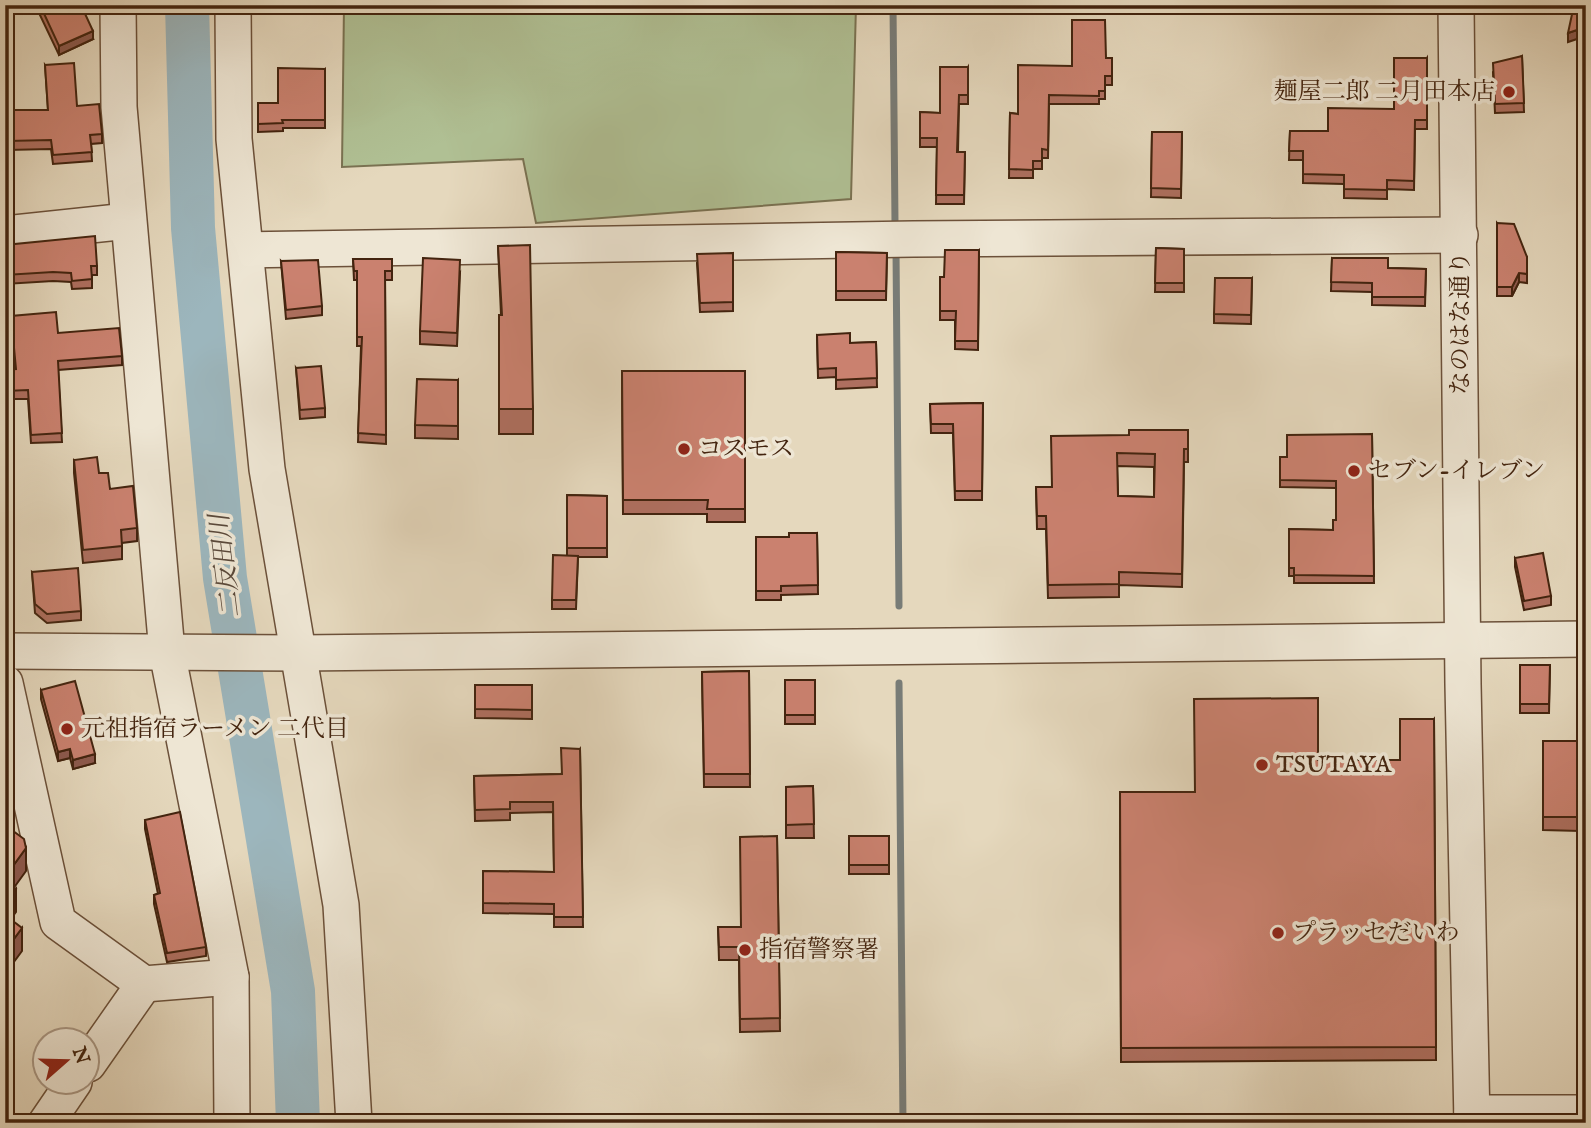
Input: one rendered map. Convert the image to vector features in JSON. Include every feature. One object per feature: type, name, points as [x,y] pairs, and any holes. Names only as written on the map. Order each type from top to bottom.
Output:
[{"type":"street","points":[[118,5],[119,107],[128,221],[178,651],[231,977],[232,1123]]},
{"type":"street","points":[[233,5],[234,139],[267,469],[341,905],[354,1123]]},
{"type":"street","name":"なのはな通り","points":[[1457,5],[1463,641],[1472,1118]]},
{"type":"street","points":[[5,234],[128,221]]},
{"type":"street","points":[[246,250],[899,239],[1460,235]]},
{"type":"street","points":[[5,652],[300,653],[1586,639]]},
{"type":"street","points":[[5,683],[58,922],[144,984],[231,977]]},
{"type":"street","points":[[102,1044],[144,984]]},
{"type":"street","points":[[46,1123],[65,1096]]},
{"type":"street","points":[[1472,1118],[1586,1113]]},
{"type":"green space","points":[[344,5],[856,5],[851,199],[536,223],[523,159],[342,167]]},
{"type":"building","points":[[40,5],[81,5],[93,31],[59,46]]},
{"type":"building","points":[[1574,5],[1586,5],[1586,27],[1568,33]]},
{"type":"building","points":[[1072,20],[1105,20],[1106,58],[1112,58],[1112,76],[1105,76],[1105,91],[1099,91],[1099,96],[1049,95],[1048,150],[1042,149],[1042,161],[1033,161],[1033,170],[1009,169],[1010,113],[1018,114],[1018,65],[1072,66]]},
{"type":"building","name":"麺屋二郎 二月田本店","points":[[1522,56],[1524,103],[1495,104],[1493,63]]},
{"type":"building","points":[[1394,58],[1427,58],[1427,120],[1415,120],[1414,181],[1387,180],[1387,190],[1344,189],[1344,175],[1303,174],[1303,151],[1289,151],[1290,131],[1328,131],[1328,108],[1394,109]]},
{"type":"building","points":[[74,63],[77,106],[99,104],[102,134],[90,135],[92,152],[53,155],[51,140],[7,141],[6,110],[48,110],[45,65]]},
{"type":"building","points":[[940,67],[968,67],[968,95],[959,95],[957,152],[965,152],[964,195],[936,195],[937,138],[920,138],[920,112],[940,113]]},
{"type":"building","points":[[278,68],[325,69],[325,120],[282,120],[283,123],[258,124],[258,103],[278,103]]},
{"type":"building","points":[[1152,132],[1182,132],[1181,189],[1151,188]]},
{"type":"building","points":[[1497,223],[1514,224],[1527,257],[1527,274],[1519,273],[1512,287],[1497,287]]},
{"type":"building","points":[[95,236],[97,266],[91,266],[92,279],[72,281],[71,273],[53,272],[5,275],[5,245]]},
{"type":"building","points":[[530,245],[533,409],[499,409],[499,315],[502,315],[498,246]]},
{"type":"building","points":[[1156,248],[1184,249],[1184,283],[1155,283]]},
{"type":"building","points":[[945,250],[979,250],[978,341],[955,341],[956,311],[940,311],[940,277],[944,277]]},
{"type":"building","points":[[836,252],[887,253],[886,291],[836,291]]},
{"type":"building","points":[[733,253],[733,302],[700,303],[697,254]]},
{"type":"building","points":[[423,258],[460,260],[457,333],[420,331]]},
{"type":"building","points":[[1332,258],[1388,258],[1388,268],[1426,269],[1425,297],[1372,297],[1372,283],[1331,282]]},
{"type":"building","points":[[353,259],[392,259],[392,271],[385,271],[386,435],[358,433],[362,337],[357,337],[357,271],[354,271]]},
{"type":"building","points":[[318,260],[322,306],[286,310],[281,261]]},
{"type":"building","points":[[1215,278],[1252,278],[1251,315],[1214,314]]},
{"type":"building","points":[[56,312],[58,333],[119,328],[122,356],[58,361],[62,433],[31,435],[28,390],[5,391],[5,370],[16,369],[11,316]]},
{"type":"building","points":[[850,333],[850,343],[876,342],[877,378],[836,380],[836,368],[818,369],[817,335]]},
{"type":"building","points":[[321,366],[325,408],[300,410],[296,368]]},
{"type":"building","name":"コスモス","points":[[622,371],[745,371],[745,509],[707,509],[708,500],[623,500]]},
{"type":"building","points":[[417,379],[458,380],[458,426],[415,425]]},
{"type":"building","points":[[983,403],[982,491],[955,491],[953,424],[931,424],[930,404]]},
{"type":"building","points":[[1129,430],[1188,430],[1188,449],[1184,449],[1182,574],[1119,572],[1119,584],[1048,585],[1046,516],[1037,516],[1036,487],[1052,487],[1051,436],[1129,435]],"holes":[[[1117,453],[1155,454],[1154,497],[1118,496]]]},
{"type":"building","points":[[1372,434],[1374,576],[1294,575],[1294,568],[1289,568],[1289,529],[1333,530],[1333,520],[1336,520],[1336,481],[1280,480],[1280,457],[1287,457],[1287,435]]},
{"type":"building","points":[[97,457],[99,473],[108,473],[110,489],[133,486],[137,528],[121,530],[122,546],[83,550],[74,460]]},
{"type":"building","points":[[567,495],[607,496],[607,548],[567,548]]},
{"type":"building","points":[[789,533],[817,533],[818,585],[781,586],[781,591],[756,591],[756,537],[789,537]]},
{"type":"building","points":[[1543,553],[1551,596],[1524,601],[1515,558]]},
{"type":"building","points":[[553,555],[578,556],[576,600],[552,600]]},
{"type":"building","points":[[78,568],[81,611],[47,614],[35,604],[32,572]]},
{"type":"building","points":[[1520,665],[1550,665],[1549,704],[1520,704]]},
{"type":"building","points":[[749,671],[750,774],[704,774],[702,672]]},
{"type":"building","points":[[785,680],[815,680],[815,715],[785,715]]},
{"type":"building","name":"元祖指宿ラーメン 二代目","points":[[75,681],[95,754],[73,760],[70,749],[58,752],[41,690]]},
{"type":"building","points":[[475,685],[532,685],[532,710],[475,709]]},
{"type":"building","name":"プラッセだいわ","points":[[1318,698],[1318,760],[1400,760],[1400,719],[1434,719],[1436,1047],[1121,1048],[1120,792],[1195,792],[1194,699]]},
{"type":"building","points":[[1543,741],[1579,741],[1580,817],[1543,817]]},
{"type":"building","points":[[561,748],[580,749],[583,917],[554,917],[554,904],[483,903],[483,871],[554,872],[553,802],[510,802],[510,809],[475,810],[474,776],[562,774]]},
{"type":"building","points":[[813,786],[814,824],[786,825],[786,787]]},
{"type":"building","points":[[180,812],[206,947],[167,953],[154,895],[160,893],[145,820]]},
{"type":"building","points":[[5,825],[24,839],[26,848],[5,877]]},
{"type":"building","points":[[777,836],[780,1018],[740,1019],[739,947],[719,947],[718,927],[741,927],[740,837]]},
{"type":"building","points":[[849,836],[889,836],[889,865],[849,865]]},
{"type":"building","points":[[5,881],[16,889],[5,904]]},
{"type":"building","points":[[5,915],[22,928],[5,951]]},
{"type":"waterway","name":"二反田川","points":[[187,5],[193,228],[225,578],[293,991],[298,1123]]},
{"type":"waterway","points":[[893,5],[895,223]]},
{"type":"waterway","points":[[896,249],[899,606]]},
{"type":"waterway","points":[[899,683],[903,1123]]},
{"type":"place","name":"麺屋二郎 二月田本店","points":[[1509,92]]},
{"type":"place","name":"コスモス","points":[[684,449]]},
{"type":"place","name":"セブン-イレブン","points":[[1354,471]]},
{"type":"place","name":"元祖指宿ラーメン 二代目","points":[[67,729]]},
{"type":"place","name":"TSUTAYA","points":[[1262,765]]},
{"type":"place","name":"プラッセだいわ","points":[[1278,933]]},
{"type":"place","name":"指宿警察署","points":[[745,950]]}]
